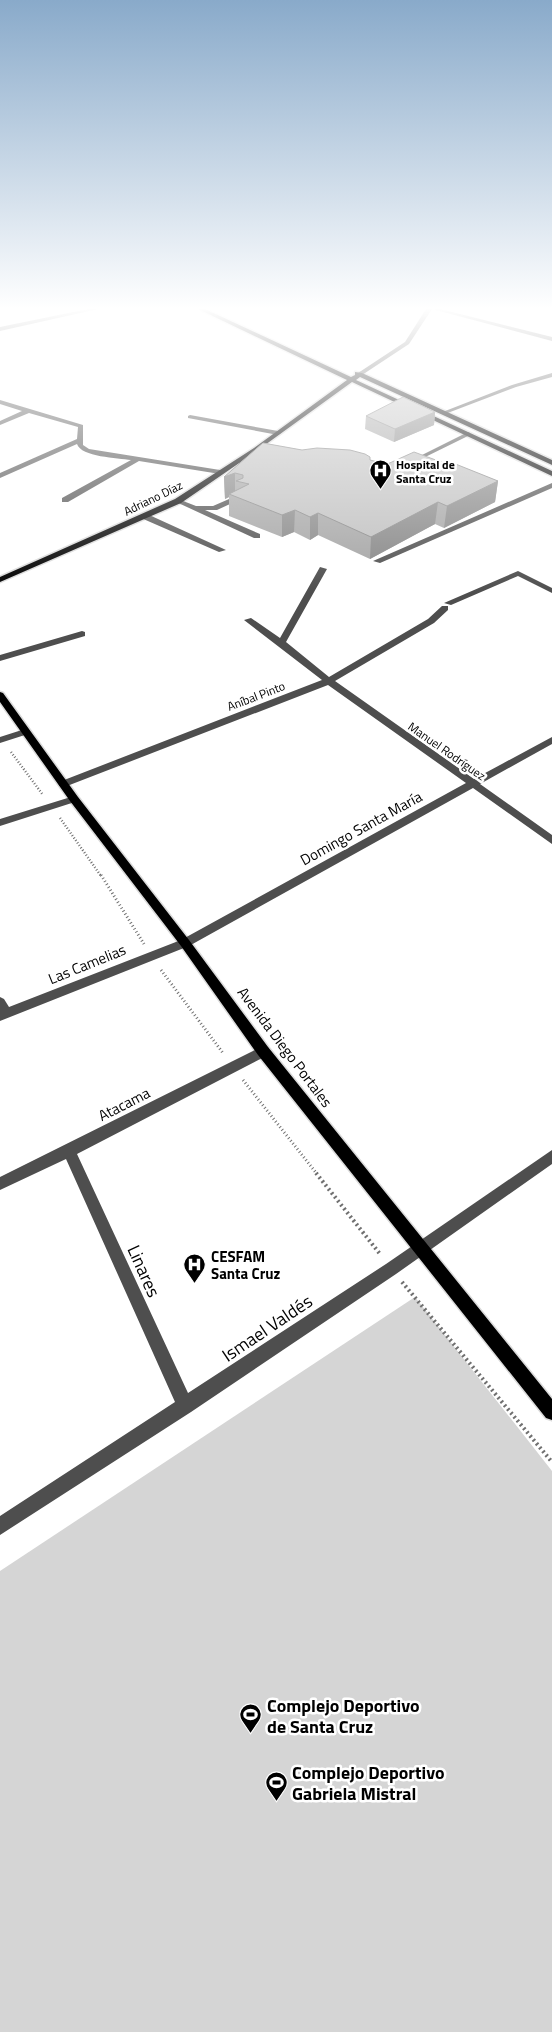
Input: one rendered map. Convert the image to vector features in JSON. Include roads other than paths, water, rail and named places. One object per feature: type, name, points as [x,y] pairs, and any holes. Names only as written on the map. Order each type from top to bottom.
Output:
[{"type":"main road","name":"Adriano Díaz","points":[[0,580],[178,501],[319,404]]},
{"type":"main road","points":[[403,404],[552,474]]},
{"type":"main road","points":[[425,404],[552,463]]},
{"type":"main road","name":"Avenida Diego Portales","points":[[0,695],[63,784],[185,943],[263,1051],[552,1412]]},
{"type":"street","points":[[5,404],[81,426],[80,446],[87,451],[220,472]]},
{"type":"street","points":[[443,412],[465,404]]},
{"type":"street","points":[[0,423],[27,411]]},
{"type":"street","points":[[190,417],[278,433]]},
{"type":"street","points":[[399,468],[468,434]]},
{"type":"street","points":[[0,476],[80,440]]},
{"type":"street","points":[[65,500],[136,460]]},
{"type":"street","points":[[377,561],[552,485]]},
{"type":"street","points":[[194,508],[214,508],[238,498]]},
{"type":"street","points":[[178,501],[257,536]]},
{"type":"street","points":[[144,516],[222,550]]},
{"type":"street","points":[[281,644],[323,569]]},
{"type":"street","name":"Aníbal Pinto","points":[[63,784],[329,681],[431,621],[446,606],[518,573],[552,591]]},
{"type":"street","name":"Manuel Rodríguez","points":[[248,620],[329,681],[552,840]]},
{"type":"street","points":[[0,658],[82,634]]},
{"type":"street","points":[[1,740],[25,732]]},
{"type":"street","name":"Domingo Santa María","points":[[185,943],[552,740]]},
{"type":"street","points":[[0,823],[74,798]]},
{"type":"street","name":"Las Camelias","points":[[3,1015],[185,943]]},
{"type":"street","points":[[0,1002],[3,1015]]},
{"type":"street","name":"Atacama","points":[[0,1184],[69,1151],[263,1051]]},
{"type":"street","name":"Linares","points":[[69,1151],[185,1406]]},
{"type":"street","name":"Ismael Valdés","points":[[0,1526],[422,1249],[552,1156]]},
{"type":"place","name":"Hospital de Santa Cruz","points":[[380,490]]},
{"type":"place","name":"CESFAM Santa Cruz","points":[[195,1284]]},
{"type":"place","name":"Complejo Deportivo de Santa Cruz","points":[[251,1734]]},
{"type":"place","name":"Complejo Deportivo Gabriela Mistral","points":[[276,1801]]}]
